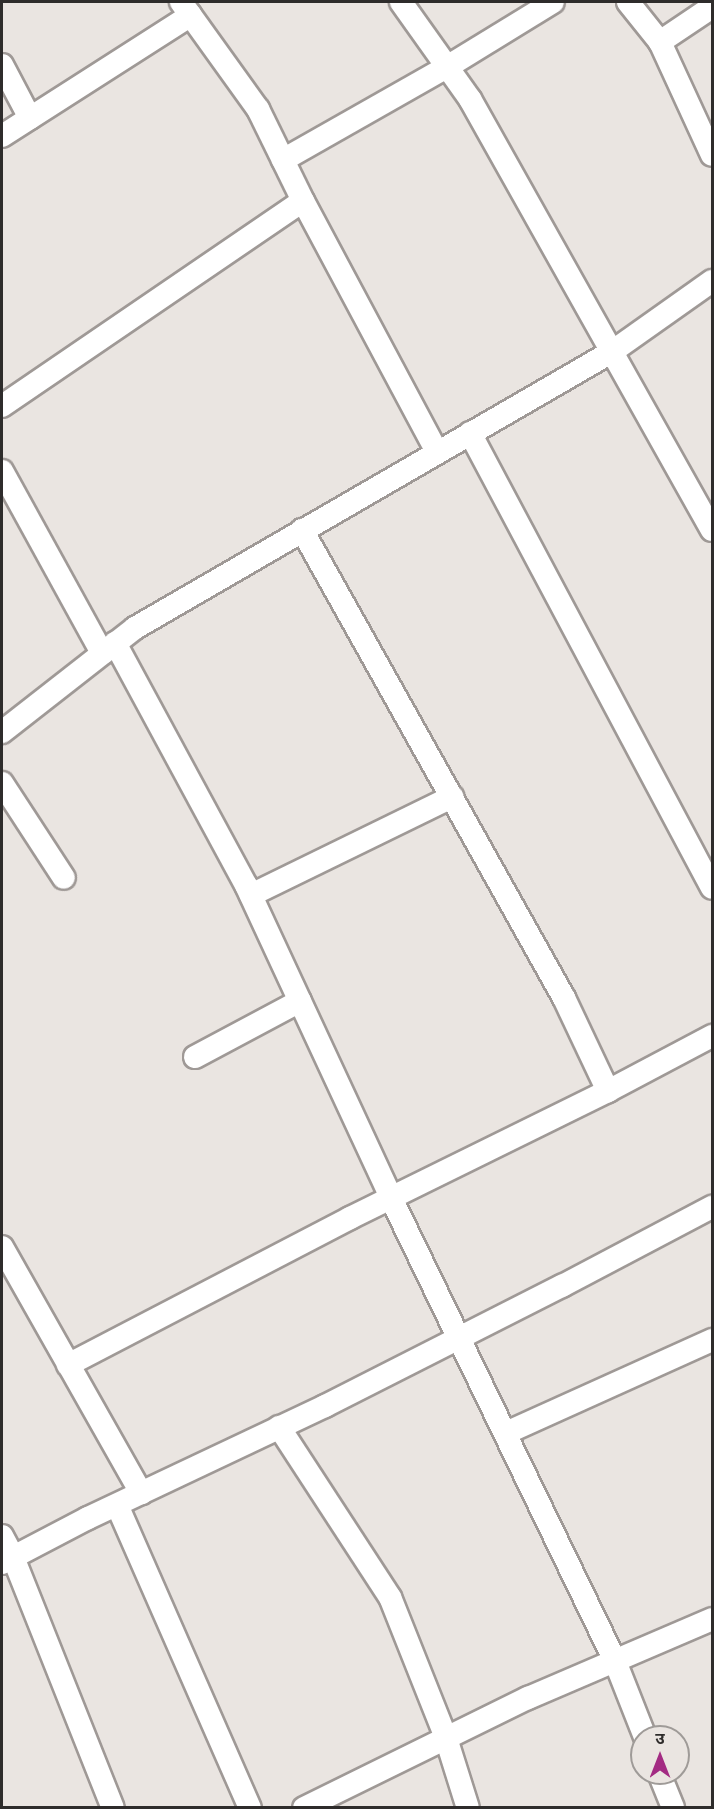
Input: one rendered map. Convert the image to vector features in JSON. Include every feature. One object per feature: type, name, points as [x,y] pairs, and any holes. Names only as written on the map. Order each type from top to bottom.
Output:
[{"type":"street","points":[[400,2],[470,99],[712,530]]},
{"type":"street","points":[[628,2],[660,42],[712,155]]},
{"type":"street","points":[[283,160],[447,67],[547,3]]},
{"type":"street","points":[[660,42],[712,7]]},
{"type":"street","points":[[2,136],[186,8],[258,110],[303,201],[437,452]]},
{"type":"street","points":[[2,65],[30,118]]},
{"type":"street","points":[[2,406],[303,201]]},
{"type":"street","points":[[2,732],[135,628],[613,351],[712,281]]},
{"type":"street","points":[[470,433],[609,690],[712,888]]},
{"type":"street","points":[[2,471],[109,648],[250,895],[392,1198],[615,1661],[640,1725]]},
{"type":"street","points":[[302,530],[564,998],[608,1091]]},
{"type":"street","points":[[2,783],[64,878]]},
{"type":"street","points":[[250,895],[452,797]]},
{"type":"street","points":[[195,1057],[300,1001]]},
{"type":"street","points":[[68,1365],[712,1036]]},
{"type":"street","points":[[7,1560],[460,1338],[712,1207]]},
{"type":"street","points":[[2,1247],[141,1493]]},
{"type":"street","points":[[506,1432],[712,1340]]},
{"type":"street","points":[[279,1427],[390,1597],[447,1738],[468,1808]]},
{"type":"street","points":[[117,1505],[250,1808]]},
{"type":"street","points":[[2,1536],[7,1560],[113,1808]]},
{"type":"street","points":[[304,1808],[528,1698],[712,1619]]},
{"type":"street","points":[[664,1785],[673,1808]]}]
